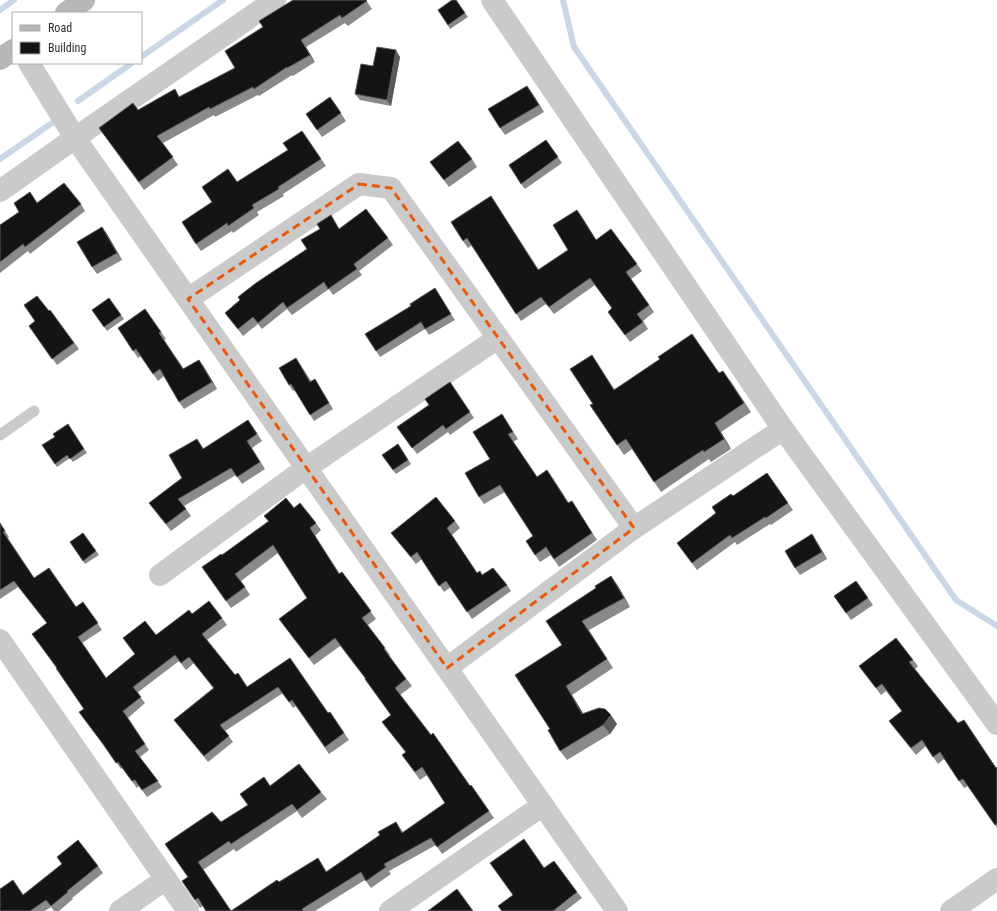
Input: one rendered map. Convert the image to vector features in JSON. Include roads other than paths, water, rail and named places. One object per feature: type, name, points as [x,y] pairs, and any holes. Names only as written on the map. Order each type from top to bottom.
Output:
[{"type":"street","points":[[67,12],[84,0]]},
{"type":"street","points":[[0,191],[275,0]]},
{"type":"street","points":[[492,0],[783,429],[997,724]]},
{"type":"street","points":[[0,59],[12,51]]},
{"type":"street","points":[[30,64],[75,138],[617,911]]},
{"type":"street","points":[[188,299],[359,184],[391,188],[634,528]]},
{"type":"street","points":[[160,574],[306,468],[498,338]]},
{"type":"street","points":[[447,668],[634,528],[783,429]]},
{"type":"street","points":[[0,640],[188,911]]},
{"type":"street","points":[[390,911],[543,805]]},
{"type":"street","points":[[120,911],[166,879]]},
{"type":"street","points":[[951,911],[997,879]]},
{"type":"lane","points":[[0,435],[34,411]]},
{"type":"waterway","points":[[0,10],[14,0]]},
{"type":"waterway","points":[[142,56],[223,0]]},
{"type":"waterway","points":[[563,0],[574,47],[956,600],[997,626]]},
{"type":"waterway","points":[[78,101],[131,64]]},
{"type":"waterway","points":[[0,159],[52,123]]}]
